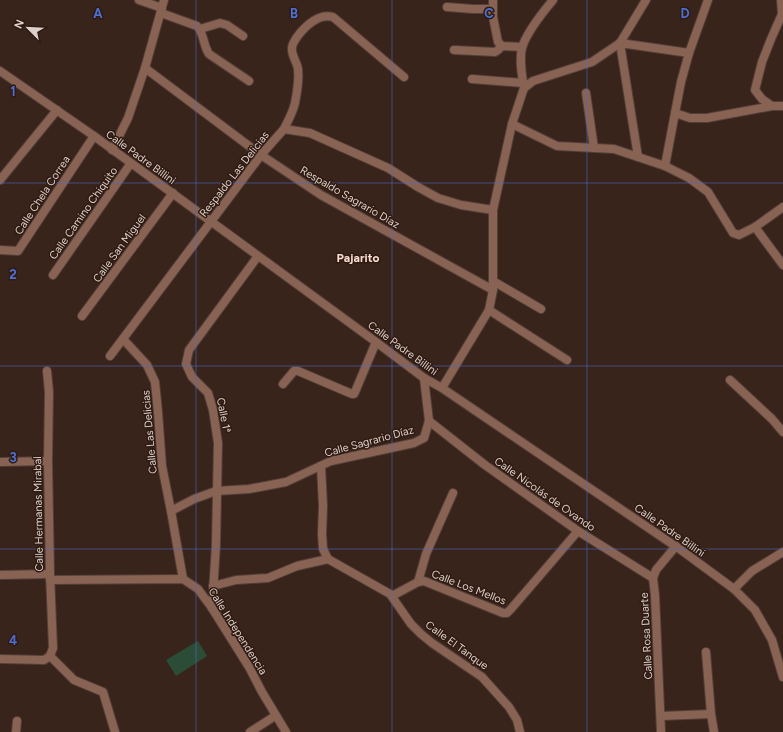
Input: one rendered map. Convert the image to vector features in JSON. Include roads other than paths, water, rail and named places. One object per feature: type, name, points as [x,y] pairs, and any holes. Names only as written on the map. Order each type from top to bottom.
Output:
[{"type":"street","points":[[139,0],[162,7],[197,26],[200,29],[209,54],[250,81]]},
{"type":"street","points":[[493,0],[493,18],[499,44],[502,46],[522,47]]},
{"type":"street","points":[[442,388],[488,310],[494,281],[493,210],[512,124],[523,86],[521,63],[522,47],[529,33],[553,0]]},
{"type":"street","points":[[472,79],[523,86],[533,81],[592,62],[620,42],[646,0]]},
{"type":"street","points":[[665,166],[681,82],[689,53],[708,0]]},
{"type":"street","points":[[772,106],[762,99],[754,90],[762,62],[782,14],[781,0]]},
{"type":"street","points":[[112,150],[128,118],[145,68],[162,7]]},
{"type":"street","points":[[446,7],[492,9]]},
{"type":"street","points":[[284,129],[295,103],[298,81],[298,68],[292,52],[292,47],[304,29],[312,22],[324,16],[333,17],[404,78]]},
{"type":"street","points":[[200,29],[220,23],[227,25],[243,36]]},
{"type":"street","points":[[620,42],[689,53]]},
{"type":"street","points":[[620,42],[638,157]]},
{"type":"street","points":[[454,50],[495,52],[502,46]]},
{"type":"street","name":"Respaldo Sagrario Díaz","points":[[145,68],[261,154],[321,195],[493,290]]},
{"type":"street","name":"Calle Padre Billini","points":[[0,71],[173,193],[424,378],[442,388],[676,546],[734,589],[755,610],[772,640],[783,677]]},
{"type":"street","points":[[586,92],[594,148]]},
{"type":"street","points":[[675,113],[690,118],[707,118],[772,106],[783,106]]},
{"type":"street","points":[[0,180],[57,110]]},
{"type":"street","points":[[512,124],[557,146],[616,149],[665,166],[689,178],[708,192],[733,233],[739,234],[755,227],[783,207]]},
{"type":"street","name":"Respaldo Las Delicias","points":[[110,356],[261,154],[284,129],[310,133],[388,168],[438,198],[461,205],[493,210]]},
{"type":"street","name":"Calle Chela Correa","points":[[0,250],[18,251],[94,136]]},
{"type":"street","name":"Calle Camino Chiquito","points":[[53,275],[131,164]]},
{"type":"street","name":"Calle San Miguel","points":[[82,316],[173,193]]},
{"type":"street","points":[[755,227],[783,265]]},
{"type":"street","name":"Calle 1ª","points":[[212,608],[216,545],[218,443],[213,410],[208,393],[192,377],[186,364],[189,350],[258,256]]},
{"type":"street","points":[[494,281],[541,309]]},
{"type":"street","points":[[488,310],[567,360]]},
{"type":"street","name":"Calle Las Delicias","points":[[123,339],[147,365],[155,382],[162,466],[172,511],[183,579]]},
{"type":"street","points":[[284,384],[294,371],[298,370],[354,394],[376,342]]},
{"type":"street","name":"Calle Hermanas Mirabal","points":[[47,371],[49,392],[48,461],[53,648],[50,656]]},
{"type":"street","name":"Calle Sagrario Díaz","points":[[172,511],[194,499],[216,491],[249,489],[286,482],[331,461],[414,443],[424,438],[429,421],[424,378]]},
{"type":"street","points":[[730,380],[772,419],[783,432]]},
{"type":"street","name":"Calle Nicolás de Ovando","points":[[429,421],[485,465],[578,531],[653,578]]},
{"type":"street","points":[[0,462],[48,461]]},
{"type":"street","points":[[213,586],[236,580],[268,578],[297,566],[328,559],[323,549],[321,466]]},
{"type":"street","points":[[418,582],[426,554],[453,493]]},
{"type":"street","name":"Calle Los Mellos","points":[[392,596],[418,582],[424,581],[503,613],[507,613],[578,531]]},
{"type":"street","name":"Calle Rosa Duarte","points":[[662,732],[653,578],[656,570],[676,546]]},
{"type":"street","points":[[734,589],[752,571],[783,552]]},
{"type":"street","name":"Calle El Tanque","points":[[328,559],[390,594],[411,624],[421,634],[482,677],[509,708],[517,720],[520,732]]},
{"type":"street","points":[[0,575],[183,579]]},
{"type":"street","name":"Calle Independencia","points":[[183,579],[198,589],[212,608],[249,667],[275,716],[286,732]]},
{"type":"street","points":[[706,652],[714,732]]},
{"type":"street","points":[[0,659],[44,660],[50,656],[74,680],[103,692],[115,732]]},
{"type":"street","points":[[661,716],[711,714]]},
{"type":"street","points":[[250,732],[275,716]]},
{"type":"street","points":[[16,732],[17,721]]},
{"type":"district","name":"Pajarito","points":[[358,258]]}]
